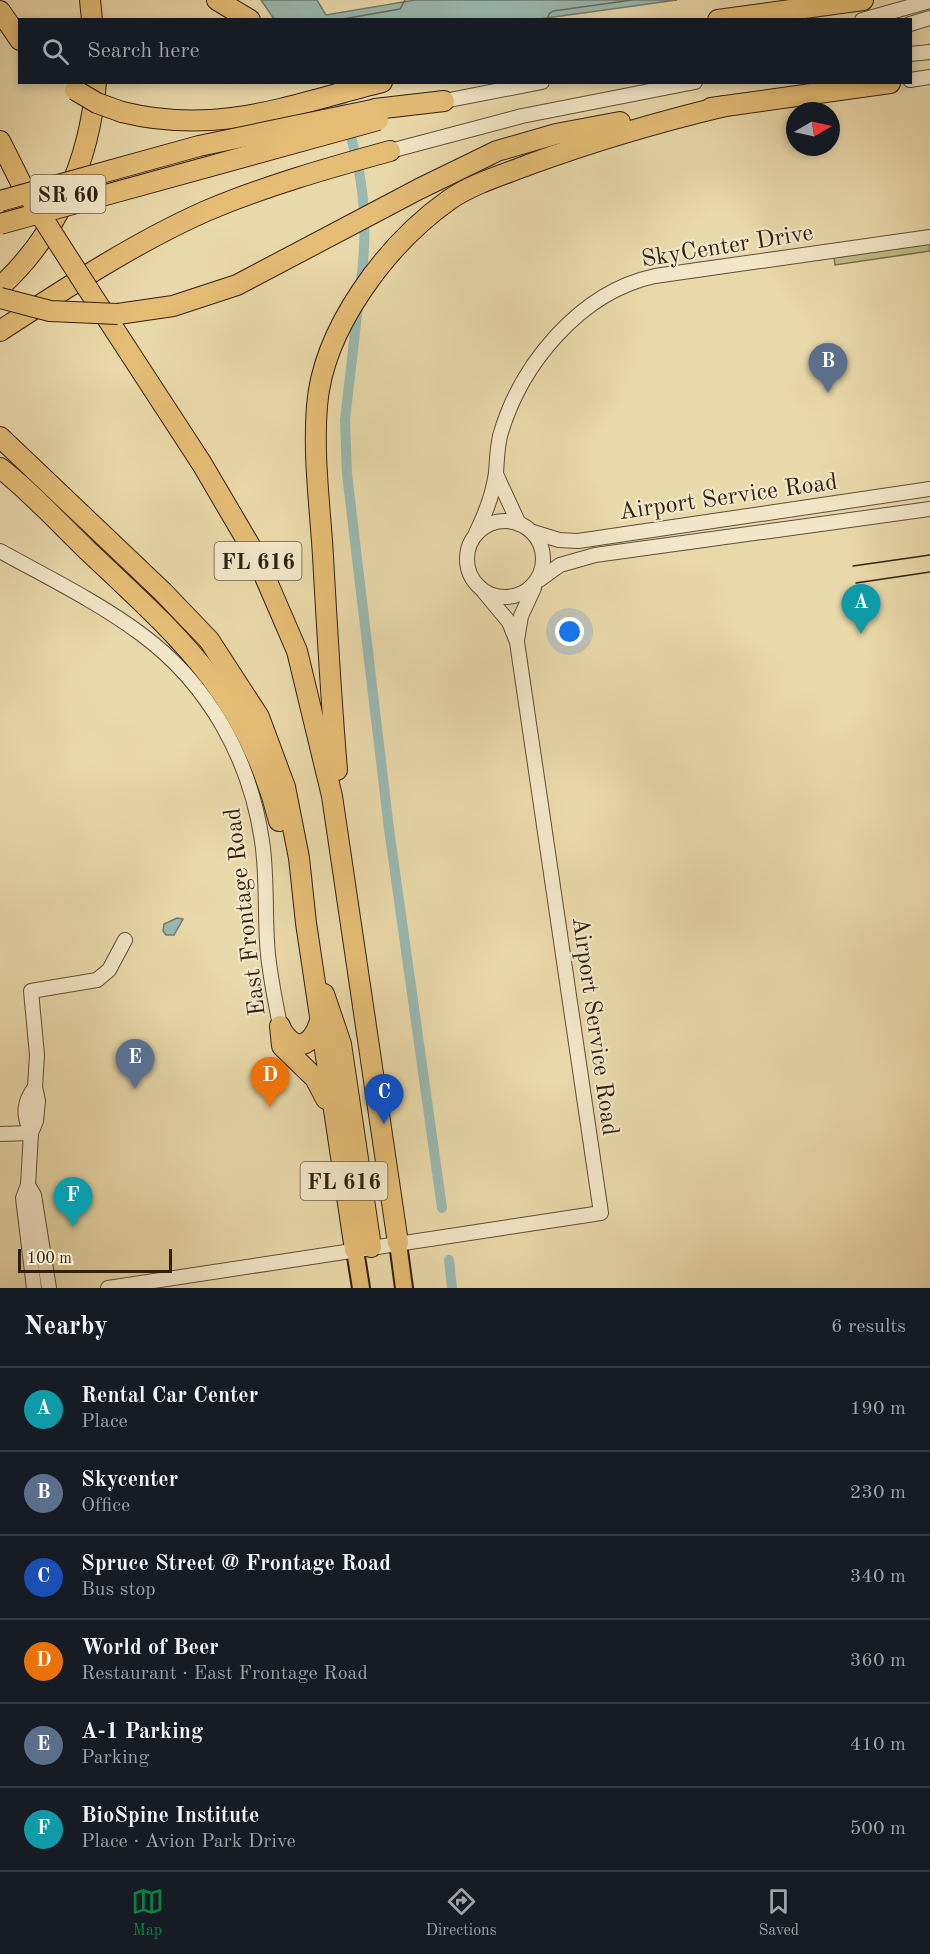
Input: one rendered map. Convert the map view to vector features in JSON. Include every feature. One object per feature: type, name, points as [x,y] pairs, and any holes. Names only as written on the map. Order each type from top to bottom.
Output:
[{"type":"highway","points":[[90,0],[92,18]]},
{"type":"highway","points":[[217,0],[247,18]]},
{"type":"highway","points":[[732,18],[863,0]]},
{"type":"highway","points":[[0,11],[18,37]]},
{"type":"highway","name":"SR 60","points":[[0,287],[38,244],[56,218],[77,175],[94,110],[96,84]]},
{"type":"highway","points":[[70,86],[98,104],[122,112],[149,119],[207,122],[229,120],[376,84]]},
{"type":"highway","points":[[0,298],[50,311],[96,315],[173,306],[237,285],[420,189],[497,152],[556,134],[725,106],[884,84]]},
{"type":"highway","points":[[0,201],[199,146],[444,101]]},
{"type":"highway","points":[[344,869],[315,458],[317,404],[326,364],[344,323],[376,268],[416,228],[450,200],[495,178],[627,130],[725,106]]},
{"type":"highway","points":[[0,224],[376,115]]},
{"type":"highway","name":"FL 616","points":[[0,141],[25,191],[202,464],[256,556],[297,651],[314,714],[344,869],[398,1243]]},
{"type":"highway","points":[[0,331],[103,267],[206,212],[333,167],[390,151]]},
{"type":"highway","name":"FL 616","points":[[0,437],[163,592],[208,640],[259,717],[285,787],[299,858],[310,954],[333,1112],[363,1248]]},
{"type":"highway","points":[[0,468],[167,625],[201,662],[230,702],[256,753],[273,797],[306,923]]},
{"type":"highway","points":[[310,954],[341,1044],[363,1248]]},
{"type":"highway","points":[[280,1026],[288,1040],[298,1045],[309,1042],[316,1034],[320,1021]]},
{"type":"highway","points":[[280,1026],[282,1046],[315,1078],[333,1112]]},
{"type":"main road","name":"FL 616","points":[[398,1243],[404,1288]]},
{"type":"main road","name":"FL 616","points":[[361,1288],[363,1248]]},
{"type":"street","points":[[866,18],[916,0]]},
{"type":"street","points":[[868,18],[930,1]]},
{"type":"street","points":[[912,23],[930,18]]},
{"type":"street","points":[[912,54],[930,52]]},
{"type":"street","points":[[912,81],[930,79]]},
{"type":"street","points":[[444,101],[532,84]]},
{"type":"street","points":[[390,151],[522,116],[685,84]]},
{"type":"street","name":"SkyCenter Drive","points":[[477,533],[484,518],[496,474],[498,448],[506,418],[532,368],[566,328],[614,292],[639,280],[664,274],[930,237]]},
{"type":"street","points":[[496,474],[519,524]]},
{"type":"street","name":"Airport Service Road","points":[[533,531],[559,540],[578,541],[930,489]]},
{"type":"street","name":"Airport Service Road","points":[[517,642],[521,616],[538,581],[560,565],[596,555],[930,509]]},
{"type":"street","points":[[499,521],[519,524],[533,531],[543,556],[538,581],[520,595],[508,598],[496,597],[484,592],[474,583],[468,571],[467,558],[469,545],[477,533],[487,525],[499,521]]},
{"type":"street","name":"East Frontage Road","points":[[0,551],[68,589],[142,635],[207,701],[228,734],[243,764],[256,805],[261,834],[267,944],[280,1026]]},
{"type":"street","name":"Airport Service Road","points":[[398,1243],[601,1214],[517,642],[509,622],[484,592]]},
{"type":"street","points":[[34,1288],[22,1198],[28,1185],[31,1133],[24,1117],[26,1098],[35,1087],[37,1055],[31,991],[97,980],[110,970],[125,940]]},
{"type":"street","points":[[0,1134],[31,1133]]},
{"type":"street","points":[[28,1185],[34,1195],[49,1288]]},
{"type":"street","points":[[108,1288],[398,1243]]},
{"type":"green space","points":[[930,243],[930,251],[835,265],[834,257]]},
{"type":"water","points":[[261,0],[317,0],[326,15],[415,0],[677,0],[546,18],[273,18]]},
{"type":"water","points":[[177,918],[183,919],[174,935],[166,935],[163,931],[164,924]]},
{"type":"waterway","points":[[336,84],[357,159],[364,208],[365,233],[360,288]]},
{"type":"waterway","points":[[358,306],[345,420],[347,474],[389,829],[442,1208]]},
{"type":"waterway","points":[[449,1260],[452,1288]]},
{"type":"tram line","points":[[853,566],[930,555]]},
{"type":"tram line","points":[[856,583],[930,572]]},
{"type":"place","name":"Skycenter","points":[[828,393]]},
{"type":"place","name":"Rental Car Center","points":[[861,634]]},
{"type":"place","name":"A-1 Parking","points":[[135,1089]]},
{"type":"place","name":"World of Beer","points":[[270,1107]]},
{"type":"place","name":"Spruce Street @ Frontage Road","points":[[384,1124]]},
{"type":"place","name":"BioSpine Institute","points":[[73,1227]]}]
